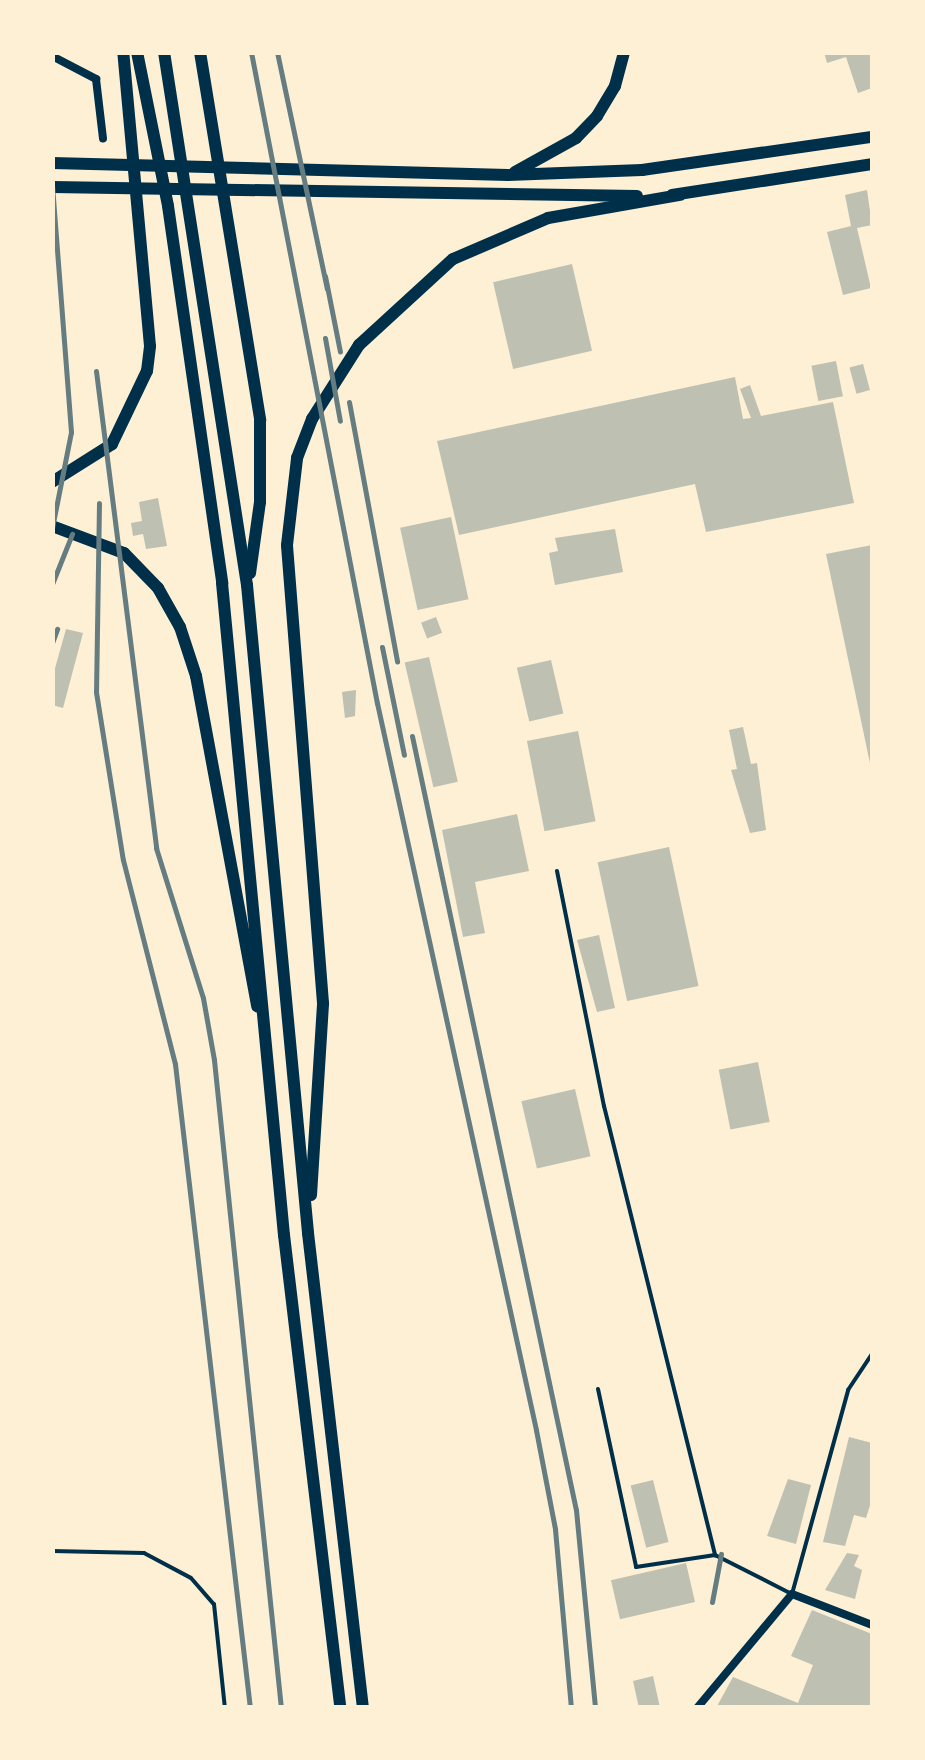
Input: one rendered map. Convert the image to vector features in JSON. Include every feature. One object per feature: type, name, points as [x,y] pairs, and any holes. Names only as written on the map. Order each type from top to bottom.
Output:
[{"type":"highway","points":[[52,482],[90,463],[128,422],[147,371],[147,308],[123,52]]},
{"type":"highway","points":[[137,52],[153,131],[222,583],[340,1708]]},
{"type":"highway","points":[[164,52],[247,585],[308,1233],[363,1708]]},
{"type":"highway","points":[[200,52],[260,420],[260,502],[247,585]]},
{"type":"highway","points":[[508,175],[576,138],[597,116],[615,86],[624,52]]},
{"type":"highway","points":[[52,163],[508,175],[642,170],[872,138]]},
{"type":"highway","points":[[52,187],[594,203],[680,195],[872,164]]},
{"type":"highway","points":[[308,1233],[323,1003],[287,545],[290,492],[312,419],[369,334],[452,258],[497,235],[594,203]]},
{"type":"highway","points":[[52,526],[124,553],[158,588],[180,627],[196,676],[234,903],[270,1060]]},
{"type":"street","points":[[52,56],[96,79],[104,140]]},
{"type":"street","points":[[697,1708],[792,1594],[872,1625]]},
{"type":"lane","points":[[557,871],[604,1106],[715,1554]]},
{"type":"lane","points":[[598,1389],[636,1567],[715,1554],[792,1594],[848,1390],[872,1354]]},
{"type":"lane","points":[[52,1551],[144,1553],[191,1578],[214,1604],[226,1708]]},
{"type":"building","points":[[824,52],[872,52],[872,88],[858,93],[846,57],[827,63]]},
{"type":"building","points":[[867,190],[872,225],[857,228],[871,288],[843,295],[827,232],[851,226],[845,195]]},
{"type":"building","points":[[572,264],[592,351],[513,369],[493,282]]},
{"type":"building","points":[[836,361],[843,396],[818,401],[811,366]]},
{"type":"building","points":[[863,364],[870,390],[856,394],[849,368]]},
{"type":"building","points":[[735,377],[743,419],[751,418],[740,389],[750,385],[761,416],[833,402],[854,503],[706,532],[695,484],[459,535],[437,441]]},
{"type":"building","points":[[158,498],[167,546],[146,549],[143,534],[133,536],[131,523],[142,521],[139,502]]},
{"type":"building","points":[[451,517],[468,599],[418,610],[400,528]]},
{"type":"building","points":[[615,529],[623,572],[555,585],[549,553],[558,551],[555,538]]},
{"type":"building","points":[[872,545],[872,768],[871,768],[826,554]]},
{"type":"building","points":[[436,617],[442,633],[427,639],[421,623]]},
{"type":"building","points":[[66,629],[83,633],[63,708],[52,705],[52,679]]},
{"type":"building","points":[[429,657],[458,782],[433,787],[405,663]]},
{"type":"building","points":[[551,660],[563,714],[529,721],[517,668]]},
{"type":"building","points":[[356,690],[355,716],[345,718],[342,692]]},
{"type":"building","points":[[743,727],[751,764],[757,763],[766,830],[750,833],[731,770],[737,769],[729,730]]},
{"type":"building","points":[[578,731],[596,821],[545,831],[527,741]]},
{"type":"building","points":[[517,814],[529,871],[475,882],[485,933],[463,937],[442,830]]},
{"type":"building","points":[[669,847],[699,986],[627,1001],[598,862]]},
{"type":"building","points":[[599,935],[615,1008],[597,1012],[577,940]]},
{"type":"building","points":[[758,1062],[770,1122],[730,1130],[719,1070]]},
{"type":"building","points":[[575,1089],[591,1156],[537,1169],[521,1101]]},
{"type":"building","points":[[849,1437],[872,1443],[872,1499],[866,1518],[854,1515],[845,1546],[823,1542]]},
{"type":"building","points":[[788,1479],[811,1485],[796,1544],[767,1536]]},
{"type":"building","points":[[653,1480],[668,1542],[646,1548],[631,1486]]},
{"type":"building","points":[[847,1553],[859,1555],[854,1566],[862,1570],[855,1599],[825,1590]]},
{"type":"building","points":[[686,1563],[695,1602],[620,1619],[611,1580]]},
{"type":"building","points":[[812,1610],[872,1634],[872,1708],[716,1708],[733,1677],[798,1703],[813,1665],[791,1656]]},
{"type":"building","points":[[653,1676],[660,1708],[639,1708],[633,1681]]},
{"type":"railway","points":[[251,52],[377,703],[536,1430],[555,1529],[571,1708]]},
{"type":"railway","points":[[277,52],[327,289]]},
{"type":"railway","points":[[52,185],[71,432],[52,528]]},
{"type":"railway","points":[[325,276],[340,352]]},
{"type":"railway","points":[[325,338],[340,421]]},
{"type":"railway","points":[[96,371],[156,848],[203,998],[214,1060],[281,1708]]},
{"type":"railway","points":[[349,402],[397,662]]},
{"type":"railway","points":[[99,503],[96,692],[123,860],[175,1064],[250,1708]]},
{"type":"railway","points":[[52,584],[72,534]]},
{"type":"railway","points":[[52,643],[57,629]]},
{"type":"railway","points":[[382,647],[404,755]]},
{"type":"railway","points":[[412,736],[576,1510],[595,1708]]},
{"type":"railway","points":[[712,1602],[721,1554]]}]
